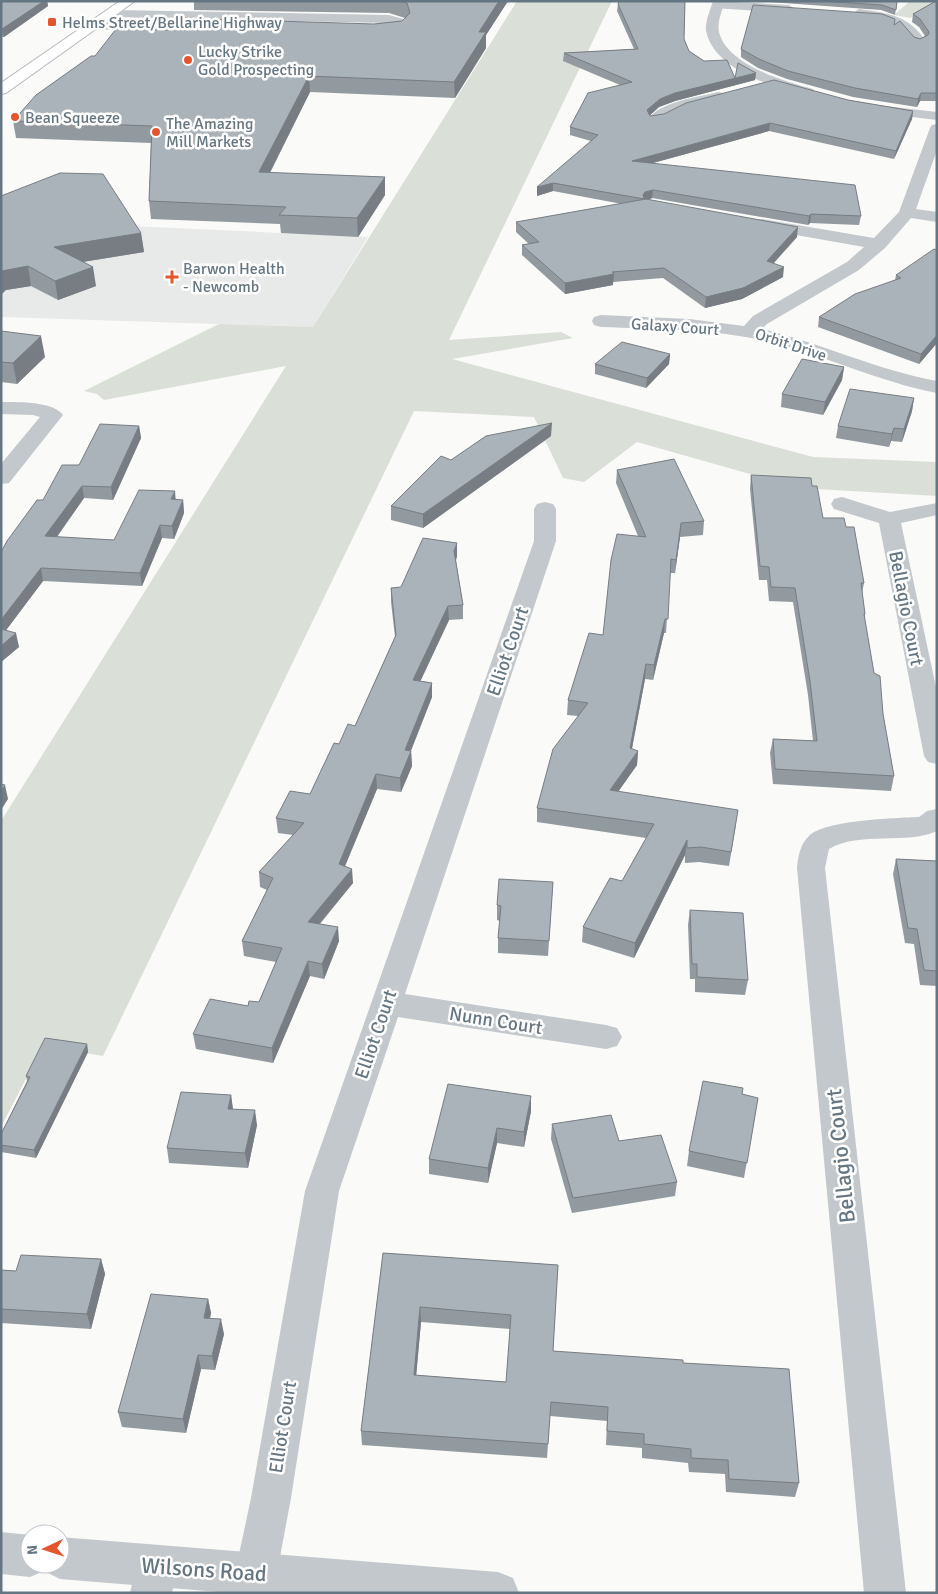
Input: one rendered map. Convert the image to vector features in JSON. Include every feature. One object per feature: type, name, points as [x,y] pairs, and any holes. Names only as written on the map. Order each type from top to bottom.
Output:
[{"type":"highway","points":[[1,90],[129,1]]},
{"type":"street","points":[[804,10],[719,3],[713,23],[716,41],[734,60],[775,81],[819,95]]},
{"type":"street","points":[[850,13],[881,16],[902,23],[914,31],[919,41]]},
{"type":"street","points":[[111,14],[389,20],[402,23],[403,28],[365,32]]},
{"type":"street","points":[[92,26],[216,29]]},
{"type":"street","points":[[751,88],[775,81]]},
{"type":"street","points":[[655,119],[665,112],[680,106],[733,92]]},
{"type":"street","points":[[863,106],[937,116]]},
{"type":"street","name":"Orbit Drive","points":[[748,333],[760,320],[853,266],[879,244],[907,213],[937,128]]},
{"type":"street","points":[[907,213],[937,218]]},
{"type":"street","points":[[750,222],[879,244]]},
{"type":"street","name":"Galaxy Court","points":[[601,321],[709,328],[748,333]]},
{"type":"street","name":"Orbit Drive","points":[[748,333],[776,338],[892,378],[937,387]]},
{"type":"street","points":[[1,408],[35,410],[53,415],[1,478]]},
{"type":"street","points":[[842,504],[889,519],[936,509]]},
{"type":"street","name":"Elliot Court","points":[[256,1573],[271,1498],[322,1191],[545,541],[544,509]]},
{"type":"street","name":"Bellagio Court","points":[[889,519],[937,756]]},
{"type":"street","name":"Bellagio Court","points":[[885,1593],[811,868],[813,854],[819,841],[836,834],[925,826],[937,818]]},
{"type":"street","name":"Nunn Court","points":[[386,1003],[606,1037]]},
{"type":"street","points":[[1,1553],[20,1555]]},
{"type":"street","name":"Wilsons Road","points":[[70,1560],[154,1580],[256,1573],[498,1593]]},
{"type":"shaded area","points":[[517,1],[612,1],[449,340],[561,332],[573,338],[452,359],[813,457],[937,462],[937,496],[799,488],[637,442],[584,482],[563,478],[534,417],[414,411],[103,1056],[43,1046],[1,1127],[1,821],[286,366],[104,400],[97,394],[84,391],[219,324],[313,327]]},
{"type":"shaded area","points":[[910,1],[937,1],[937,5],[910,18],[894,15]]},
{"type":"shaded area","name":"Barwon Health - Newcomb","points":[[1,220],[368,237],[313,327],[1,317]]},
{"type":"building","points":[[1,1],[44,1],[2,29]]},
{"type":"building","points":[[399,1],[499,1],[479,32],[486,32],[454,82],[309,76],[259,172],[385,177],[357,218],[279,215],[286,207],[149,201],[152,126],[13,121],[36,95],[91,56],[95,56],[116,29],[168,30],[177,18],[374,24],[402,21],[410,13],[407,3]]},
{"type":"building","points":[[619,1],[685,1],[684,39],[689,51],[704,61],[727,60],[735,78],[738,63],[756,73],[675,93],[660,99],[647,110],[650,116],[664,114],[686,103],[774,80],[848,100],[913,111],[896,151],[770,123],[632,161],[855,185],[861,216],[811,214],[809,216],[653,190],[645,192],[643,195],[644,199],[553,183],[537,187],[598,135],[570,127],[588,93],[632,82],[564,53],[638,49],[618,4]]},
{"type":"building","points":[[821,1],[897,1],[896,10],[882,5]]},
{"type":"building","points":[[936,1],[937,93],[921,93],[918,99],[855,88],[788,71],[741,49],[753,5],[882,14],[895,19],[894,25],[900,21],[914,37],[920,39],[928,35],[929,32],[920,19],[913,14]]},
{"type":"building","points":[[60,173],[103,174],[141,233],[54,247],[93,267],[55,281],[28,266],[1,272],[1,196]]},
{"type":"building","points":[[646,199],[798,227],[767,261],[784,267],[743,288],[706,297],[664,268],[612,272],[614,274],[565,283],[522,245],[539,242],[516,222]]},
{"type":"building","points":[[934,249],[937,250],[937,335],[921,354],[819,317],[855,294],[901,278],[896,275]]},
{"type":"building","points":[[1,331],[41,336],[13,363],[1,362]]},
{"type":"building","points":[[622,342],[670,354],[647,378],[595,364]]},
{"type":"building","points":[[802,359],[844,367],[825,402],[782,394]]},
{"type":"building","points":[[850,389],[914,398],[904,429],[894,428],[892,434],[838,426]]},
{"type":"building","points":[[552,423],[423,514],[391,506],[441,456],[451,460],[486,436]]},
{"type":"building","points":[[100,424],[139,426],[111,487],[82,486],[45,536],[114,540],[139,490],[175,491],[171,499],[183,500],[172,526],[160,525],[140,573],[41,568],[1,620],[1,552],[37,500],[43,500],[62,465],[79,465]]},
{"type":"building","points":[[674,459],[704,521],[681,523],[676,560],[671,559],[668,619],[665,619],[654,665],[646,664],[630,748],[638,751],[610,790],[738,810],[731,852],[701,847],[687,848],[687,840],[635,943],[583,927],[610,878],[622,881],[654,824],[537,808],[553,749],[588,703],[568,700],[589,633],[603,635],[611,560],[617,534],[646,537],[617,470]]},
{"type":"building","points":[[751,475],[811,478],[812,486],[817,486],[823,518],[844,518],[846,527],[854,527],[864,583],[861,583],[864,614],[874,673],[880,676],[883,714],[894,776],[775,769],[773,739],[817,741],[810,681],[795,588],[771,587],[769,567],[760,566]]},
{"type":"building","points":[[423,538],[457,543],[454,551],[463,605],[448,606],[413,680],[432,683],[405,750],[411,751],[400,778],[376,774],[339,864],[352,869],[308,922],[338,927],[322,964],[308,961],[272,1048],[193,1034],[210,999],[248,1006],[249,1001],[259,1002],[282,948],[242,941],[273,878],[259,872],[304,823],[276,818],[290,791],[310,794],[334,743],[339,744],[348,724],[355,726],[396,635],[391,588],[401,587]]},
{"type":"building","points":[[1,629],[16,633],[1,646]]},
{"type":"building","points":[[896,859],[937,861],[937,971],[924,970],[917,929],[908,928]]},
{"type":"building","points":[[499,879],[553,882],[549,941],[498,938],[501,906],[497,905]]},
{"type":"building","points":[[690,910],[743,913],[748,980],[697,977],[697,964],[692,964]]},
{"type":"building","points":[[45,1038],[87,1044],[34,1150],[1,1145],[1,1134],[30,1077],[26,1076]]},
{"type":"building","points":[[703,1081],[743,1088],[742,1094],[758,1098],[747,1163],[689,1151]]},
{"type":"building","points":[[448,1084],[531,1096],[524,1132],[497,1128],[488,1168],[429,1159]]},
{"type":"building","points":[[181,1092],[231,1095],[228,1109],[255,1110],[245,1153],[167,1148]]},
{"type":"building","points":[[611,1115],[619,1141],[661,1135],[677,1182],[573,1198],[552,1124]]},
{"type":"building","points":[[383,1253],[558,1265],[553,1351],[683,1360],[683,1363],[789,1369],[799,1483],[729,1479],[728,1460],[691,1458],[691,1449],[644,1444],[644,1434],[607,1431],[608,1407],[551,1402],[548,1444],[361,1431]],"holes":[[[420,1307],[511,1315],[506,1382],[414,1375]]]},
{"type":"building","points":[[21,1255],[101,1259],[87,1314],[1,1309],[1,1270],[16,1271]]},
{"type":"building","points":[[151,1294],[208,1299],[204,1318],[221,1319],[212,1356],[198,1355],[183,1419],[118,1412]]},
{"type":"place","name":"Helms Street/Bellarine Highway","points":[[52,22]]},
{"type":"place","name":"Lucky Strike Gold Prospecting","points":[[188,60]]},
{"type":"place","name":"Bean Squeeze","points":[[15,117]]},
{"type":"place","name":"The Amazing Mill Markets","points":[[156,132]]},
{"type":"place","name":"Barwon Health - Newcomb","points":[[172,277]]}]
